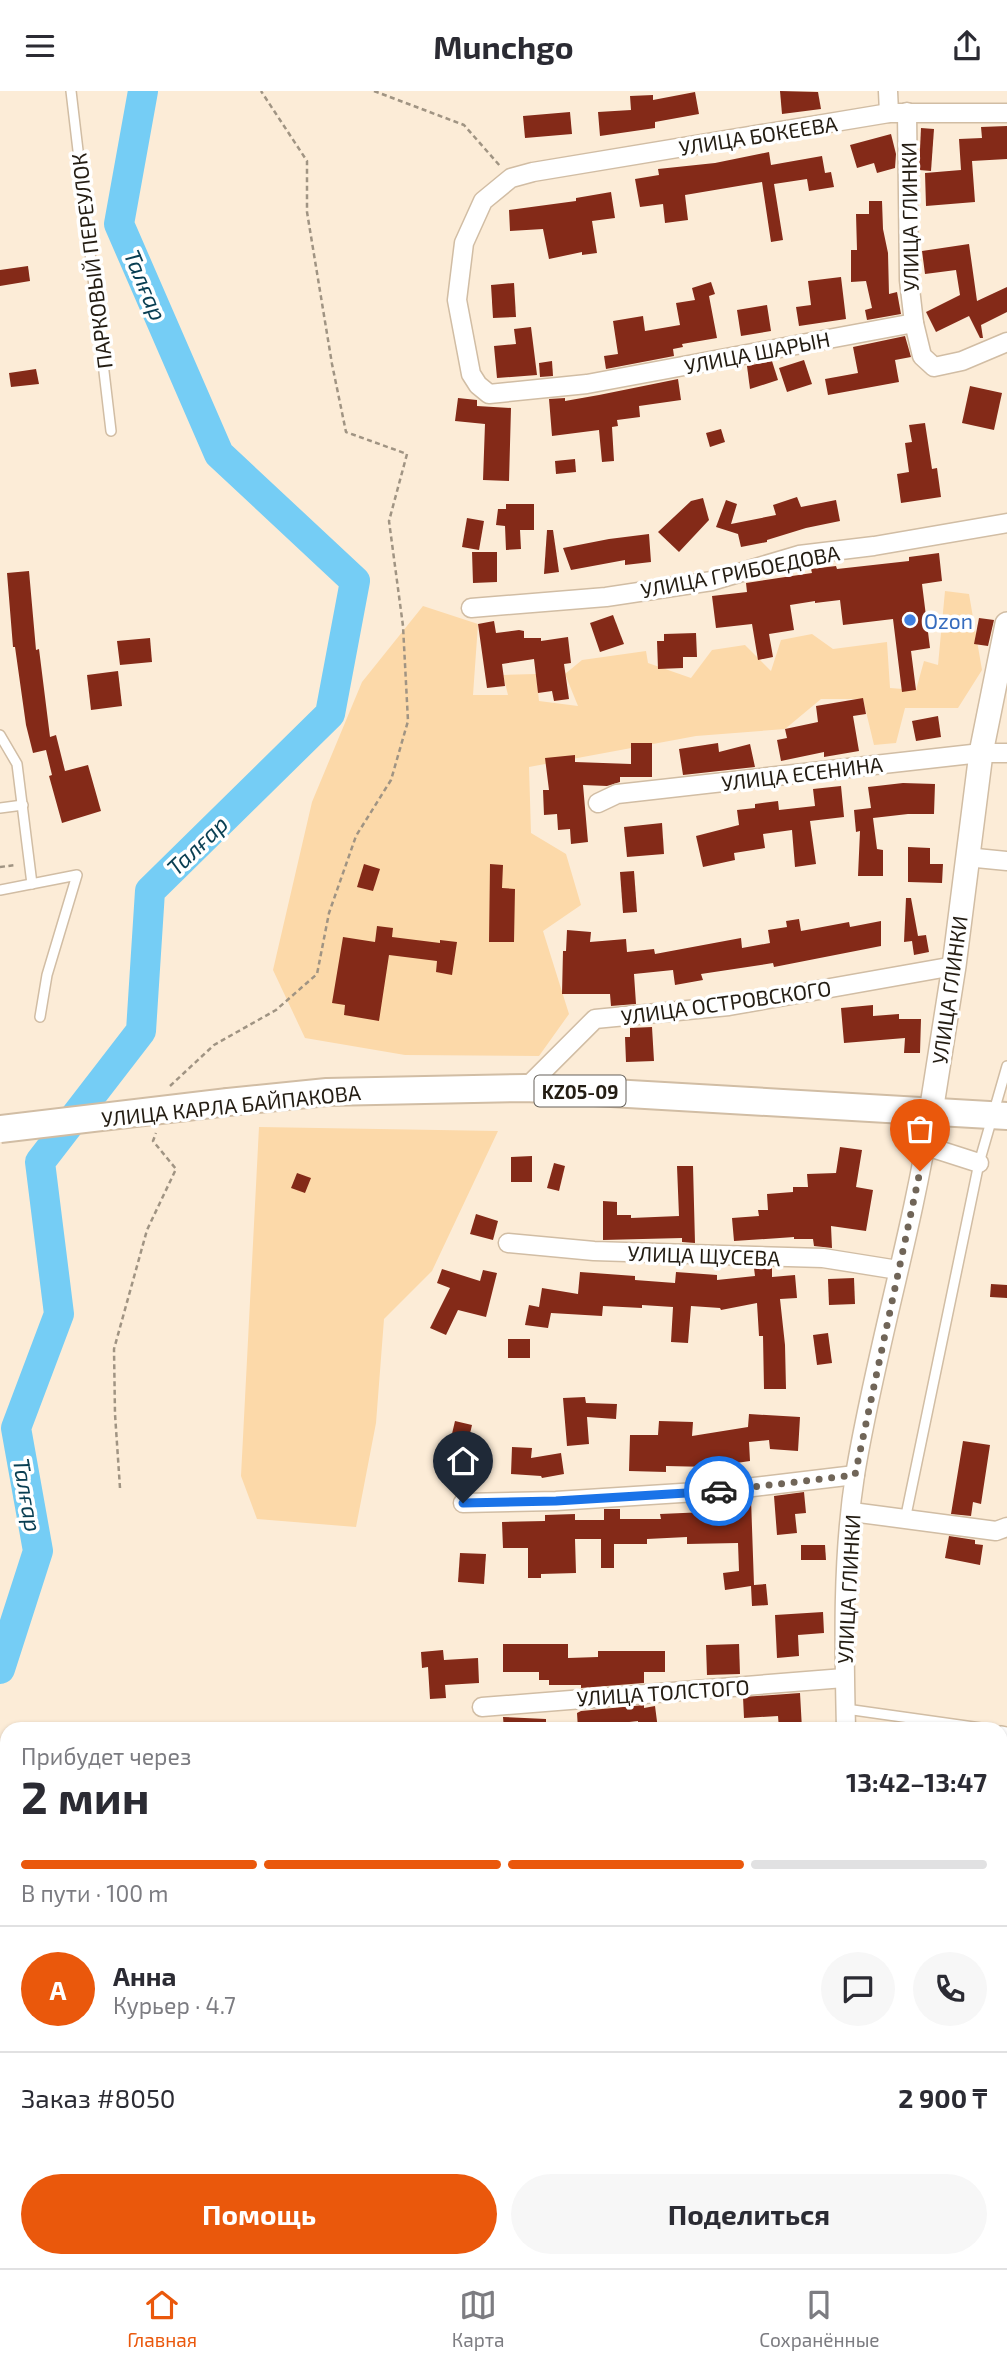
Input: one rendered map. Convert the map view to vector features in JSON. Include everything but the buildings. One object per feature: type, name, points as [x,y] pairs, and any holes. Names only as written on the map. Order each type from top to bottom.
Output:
[{"type":"main road","name":"УЛИЦА ГЛИНКИ","points":[[931,1112],[954,966],[981,753],[1007,627]]},
{"type":"main road","name":"УЛИЦА КАРЛА БАЙПАКОВА","points":[[0,1129],[327,1091],[526,1088],[1000,1115]]},
{"type":"street","name":"УЛИЦА ГЛИНКИ","points":[[888,91],[898,112],[914,323]]},
{"type":"street","name":"УЛИЦА БОКЕЕВА","points":[[511,178],[533,172],[898,112],[1007,113]]},
{"type":"street","name":"УЛИЦА ШАРЫН","points":[[511,178],[482,201],[464,243],[457,300],[471,373],[478,385],[489,394],[587,384],[914,323]]},
{"type":"street","points":[[914,323],[922,356],[934,367],[962,361],[1007,342]]},
{"type":"street","name":"УЛИЦА ГРИБОЕДОВА","points":[[471,608],[606,597],[712,581],[799,555],[874,547],[1007,523]]},
{"type":"street","name":"УЛИЦА ЕСЕНИНА","points":[[598,803],[617,794],[981,753],[1007,753]]},
{"type":"street","points":[[966,857],[1007,861]]},
{"type":"street","name":"УЛИЦА ОСТРОВСКОГО","points":[[526,1088],[595,1019],[729,1006],[954,966]]},
{"type":"street","name":"УЛИЦА ГЛИНКИ","points":[[846,1722],[844,1678],[847,1542],[855,1475],[931,1112]]},
{"type":"street","points":[[926,1146],[979,1163]]},
{"type":"street","name":"УЛИЦА ЩУСЕВА","points":[[508,1243],[594,1251],[823,1258],[898,1270]]},
{"type":"street","points":[[463,1503],[556,1501],[728,1490],[855,1475]]},
{"type":"street","points":[[852,1511],[996,1531],[1007,1527]]},
{"type":"street","name":"УЛИЦА ТОЛСТОГО","points":[[482,1707],[844,1678]]},
{"type":"lane","name":"ПАРКОВЫЙ ПЕРЕУЛОК","points":[[71,91],[111,431]]},
{"type":"lane","points":[[0,735],[4,746],[17,764],[32,884]]},
{"type":"lane","points":[[0,808],[23,804]]},
{"type":"lane","points":[[0,890],[77,875],[47,975],[40,1017]]},
{"type":"lane","points":[[905,1520],[979,1163],[1000,1115],[1007,1066]]},
{"type":"lane","points":[[846,1709],[938,1722]]},
{"type":"path","points":[[168,1087],[214,1045],[276,1010],[317,974],[329,913],[356,836],[391,780],[408,721],[403,626],[389,521],[407,454],[346,432],[307,212],[307,161],[261,91]]},
{"type":"path","points":[[374,91],[464,125],[511,178]]},
{"type":"path","points":[[0,867],[30,863]]},
{"type":"path","points":[[120,1488],[114,1349],[147,1230],[176,1169],[153,1141],[156,1131]]},
{"type":"shaded area","points":[[945,591],[969,594],[982,670],[958,708],[905,708],[896,743],[874,745],[863,699],[821,699],[785,729],[696,736],[529,767],[531,833],[566,854],[581,905],[543,931],[569,1014],[539,1056],[405,1055],[305,1038],[273,970],[312,802],[362,682],[423,606],[478,624],[473,695],[508,695],[503,675],[536,674],[539,701],[578,706],[565,674],[582,660],[646,651],[648,663],[691,678],[712,650],[745,645],[771,671],[781,640],[812,634],[833,649],[887,642],[890,688],[916,690],[924,661],[938,665]]},
{"type":"shaded area","points":[[259,1127],[498,1131],[432,1271],[384,1319],[376,1423],[356,1527],[257,1519],[241,1476]]},
{"type":"waterway","name":"Талғар","points":[[0,1669],[38,1551],[16,1428],[59,1314],[40,1162],[141,1031],[150,891],[330,714],[355,581],[219,454],[119,224],[143,91]]},
{"type":"way so far","points":[[719,1491],[855,1475],[920,1171]]},
{"type":"place","name":"Ozon","points":[[910,620]]},
{"type":"route","points":[[463,1503],[556,1501],[719,1491]]}]
